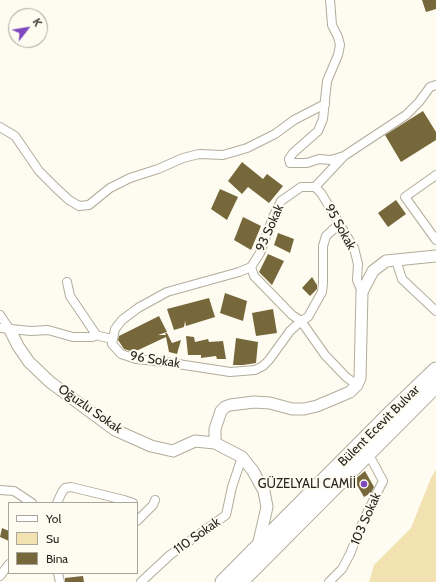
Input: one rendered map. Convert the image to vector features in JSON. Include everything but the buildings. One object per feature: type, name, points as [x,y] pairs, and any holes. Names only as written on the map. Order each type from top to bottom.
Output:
[{"type":"highway","name":"Bülent Ecevit Bulvar","points":[[274,539],[386,418],[436,370]]},
{"type":"highway","name":"Bülent Ecevit Bulvar","points":[[274,539],[368,453],[436,385]]},
{"type":"highway","points":[[223,582],[258,546],[274,539]]},
{"type":"highway","points":[[240,582],[274,539]]},
{"type":"main road","points":[[258,546],[267,507],[266,499],[264,491],[253,471],[242,457],[215,443],[215,429],[225,407],[230,404],[263,401],[292,409],[304,409],[350,392],[356,386],[360,378],[362,292],[373,271],[386,261],[436,256]]},
{"type":"main road","name":"Oğuzlu Sokak","points":[[5,329],[29,362],[50,382],[115,430],[151,446],[173,451],[195,441],[215,443]]},
{"type":"street","points":[[330,0],[332,26],[338,37],[340,45],[338,55],[327,81],[323,119],[318,131],[293,153],[289,159],[290,163],[307,163],[319,159],[331,160],[344,156]]},
{"type":"street","points":[[315,187],[344,156],[406,115],[419,102],[430,87],[436,85]]},
{"type":"street","points":[[0,127],[15,136],[39,171],[69,200],[79,206],[89,205],[110,188],[130,178],[158,169],[183,158],[199,154],[223,155],[247,148],[275,134],[294,120],[325,104]]},
{"type":"street","points":[[436,175],[405,197],[436,240]]},
{"type":"street","name":"93 Sokak","points":[[315,187],[301,187],[281,201],[273,216],[260,253],[251,267],[254,276],[292,315],[301,321],[325,355],[356,386]]},
{"type":"street","name":"95 Sokak","points":[[315,187],[321,193],[354,248],[358,264],[357,280],[362,292]]},
{"type":"street","name":"96 Sokak","points":[[112,339],[112,344],[115,349],[128,357],[136,359],[230,372],[255,370],[263,366],[290,331],[308,317],[322,292],[324,246],[326,236],[339,224]]},
{"type":"street","points":[[396,260],[402,279],[436,312]]},
{"type":"street","points":[[0,315],[5,329],[37,331],[48,330],[73,337],[90,338],[96,335],[112,339],[114,329],[122,320],[138,308],[168,292],[239,272],[251,267]]},
{"type":"street","points":[[68,282],[70,296],[96,335]]},
{"type":"street","name":"103 Sokak","points":[[329,582],[342,569],[350,554],[364,519],[384,481],[368,453]]},
{"type":"street","name":"110 Sokak","points":[[141,582],[170,555],[226,515],[232,487],[242,457]]},
{"type":"street","points":[[57,502],[65,488],[71,487],[130,502]]},
{"type":"street","points":[[0,490],[14,491],[30,502]]},
{"type":"street","points":[[138,520],[153,505],[155,500]]},
{"type":"street","points":[[138,507],[140,510],[138,520]]},
{"type":"street","points":[[0,576],[8,565]]},
{"type":"water","points":[[436,469],[436,582],[369,582],[374,565],[411,528]]},
{"type":"place","name":"GÜZELYALI CAMİİ","points":[[364,484]]}]
